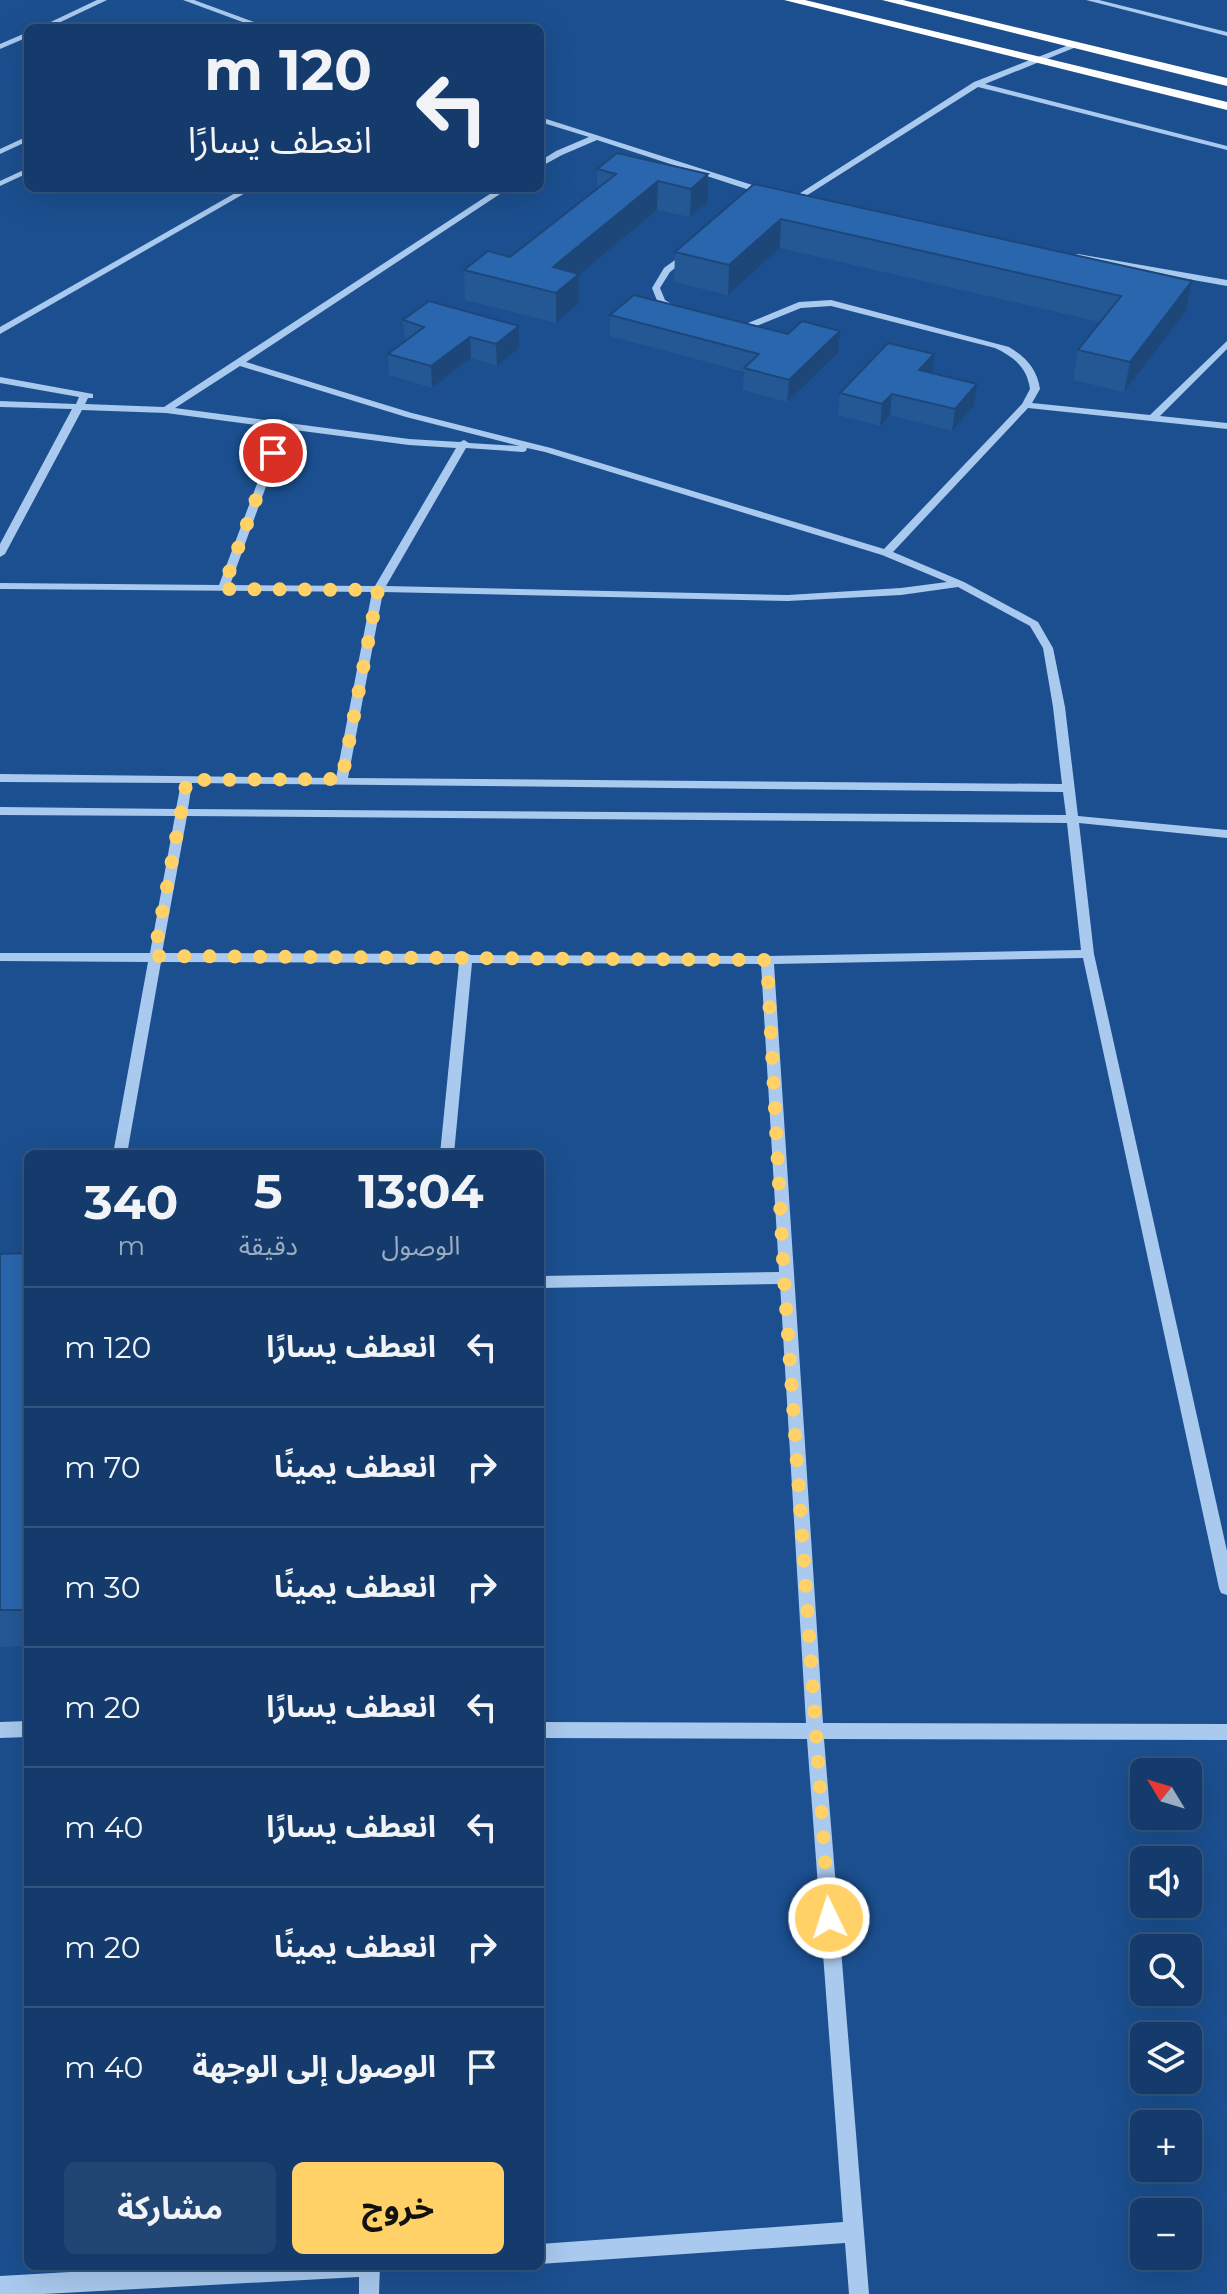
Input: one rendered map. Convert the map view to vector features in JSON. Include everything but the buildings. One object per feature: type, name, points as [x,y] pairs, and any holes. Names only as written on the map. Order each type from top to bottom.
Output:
[{"type":"highway","points":[[790,0],[1227,106]]},
{"type":"highway","points":[[888,0],[1227,82]]},
{"type":"street","points":[[51,24],[103,0]]},
{"type":"street","points":[[187,0],[253,23]]},
{"type":"street","points":[[1090,0],[1227,34]]},
{"type":"street","points":[[0,47],[24,36]]},
{"type":"street","points":[[795,199],[977,84],[1077,45]]},
{"type":"street","points":[[977,84],[1227,148]]},
{"type":"street","points":[[544,120],[765,193],[809,203]]},
{"type":"street","points":[[544,161],[554,151],[597,137]]},
{"type":"street","points":[[0,152],[24,140]]},
{"type":"street","points":[[0,184],[24,172]]},
{"type":"street","points":[[0,331],[243,192]]},
{"type":"street","points":[[166,410],[499,192]]},
{"type":"street","points":[[753,202],[765,193]]},
{"type":"street","points":[[683,312],[661,301],[656,288],[667,270],[704,241]]},
{"type":"street","points":[[1063,254],[1227,283]]},
{"type":"street","points":[[723,323],[749,326],[799,305],[831,303],[998,346],[1022,359],[1033,375],[1035,389],[1026,405],[886,553]]},
{"type":"street","points":[[1152,419],[1227,344]]},
{"type":"street","points":[[238,362],[409,415],[548,450],[886,553],[960,584],[1034,624],[1048,648],[1059,707],[1088,954],[1227,1588]]},
{"type":"street","points":[[0,380],[85,395],[121,407]]},
{"type":"street","points":[[0,554],[75,408],[85,395]]},
{"type":"street","points":[[0,404],[166,410],[461,447],[548,450]]},
{"type":"street","points":[[1026,405],[1227,426]]},
{"type":"street","points":[[223,589],[283,426]]},
{"type":"street","points":[[342,779],[378,590],[461,447],[475,430]]},
{"type":"street","points":[[0,586],[505,591],[801,600],[894,595],[960,584]]},
{"type":"street","points":[[0,778],[1067,788]]},
{"type":"street","points":[[121,1150],[187,780]]},
{"type":"street","points":[[0,811],[1073,819],[1227,834]]},
{"type":"street","points":[[0,957],[767,960],[1088,954]]},
{"type":"street","points":[[447,1150],[466,957]]},
{"type":"street","points":[[767,960],[784,1278],[815,1730],[859,2294]]},
{"type":"street","points":[[544,1282],[784,1278]]},
{"type":"street","points":[[0,1730],[24,1729]]},
{"type":"street","points":[[544,1730],[1227,1732]]},
{"type":"street","points":[[544,2254],[853,2232]]},
{"type":"street","points":[[0,2286],[294,2270]]},
{"type":"street","points":[[368,2270],[369,2294]]},
{"type":"route","points":[[273,453],[223,589],[378,590],[342,779],[187,780],[154,956],[767,960],[784,1278],[829,1918]]}]
